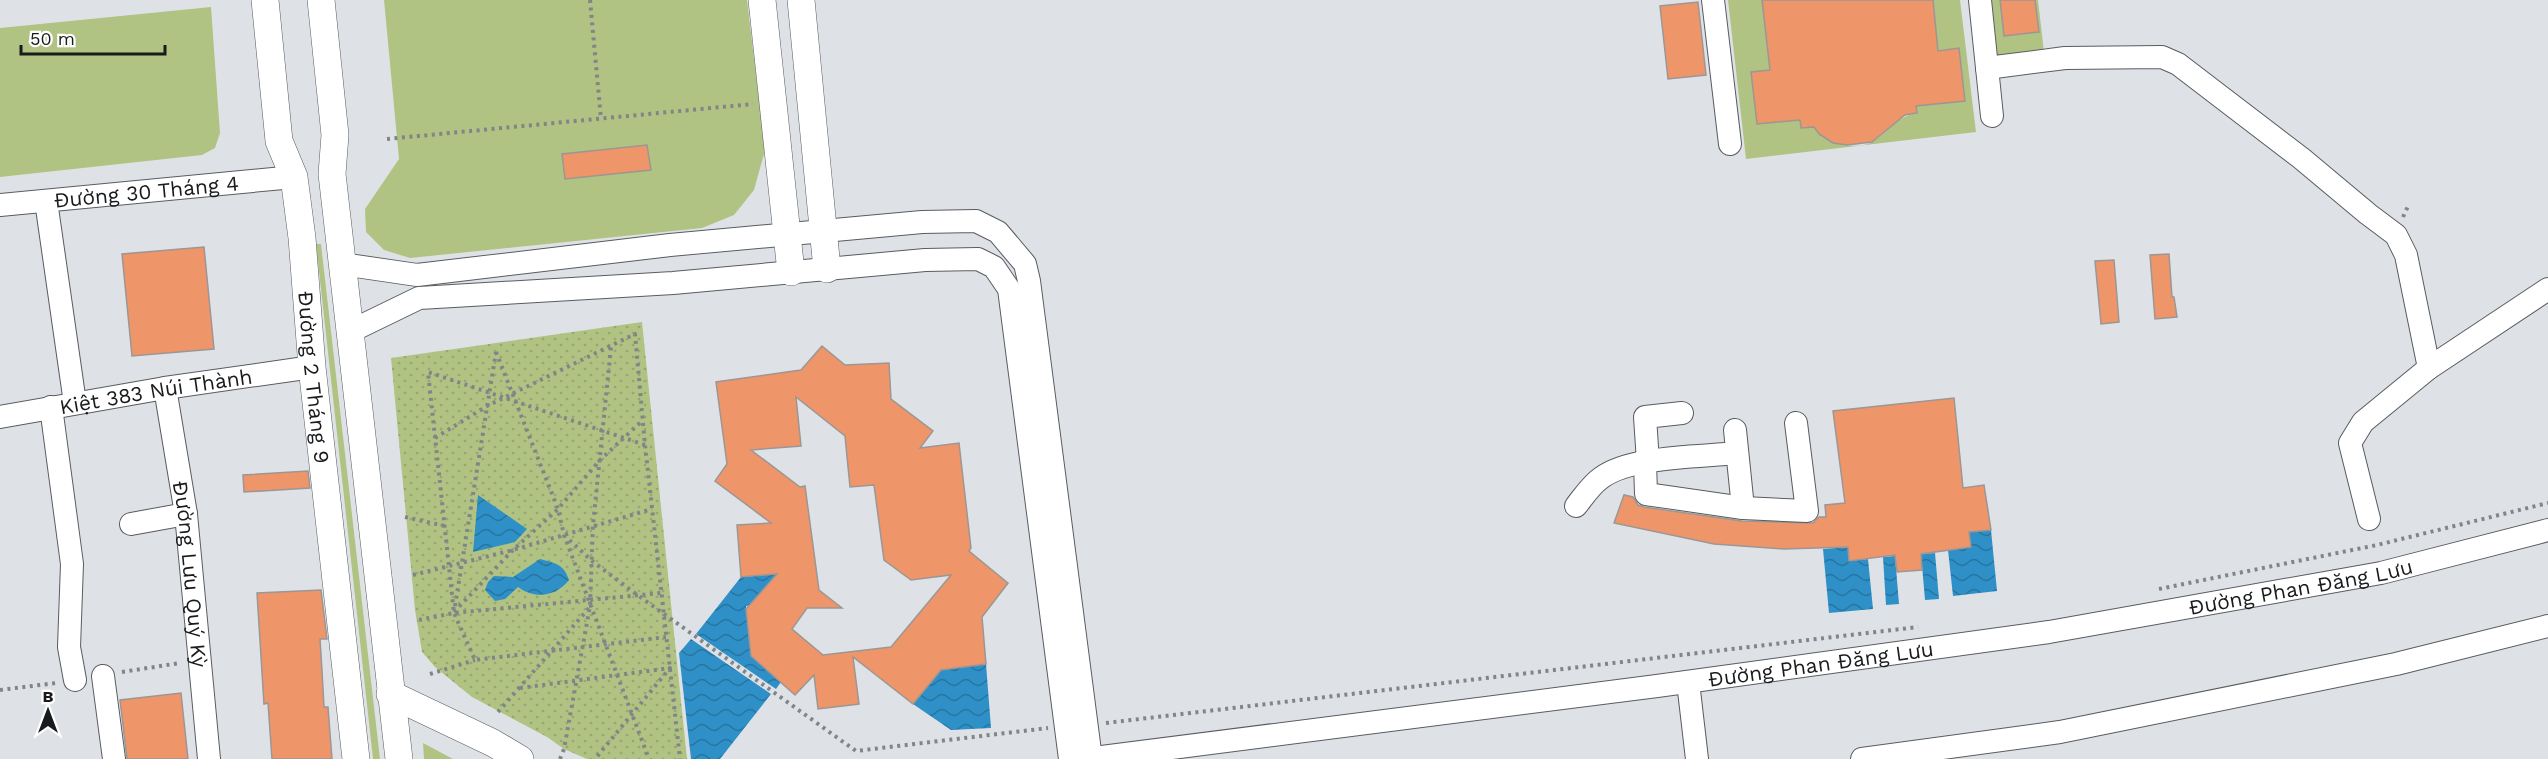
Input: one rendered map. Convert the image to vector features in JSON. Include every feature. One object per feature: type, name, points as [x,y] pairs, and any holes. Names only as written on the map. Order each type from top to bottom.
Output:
[{"type":"main road","name":"Đường 2 Tháng 9","points":[[265,0],[279,141],[294,177],[302,238],[312,367],[356,759]]},
{"type":"main road","name":"Đường 2 Tháng 9","points":[[321,0],[335,135],[332,174],[399,759]]},
{"type":"main road","points":[[791,272],[762,3],[801,1],[827,269]]},
{"type":"main road","points":[[294,177],[332,174]]},
{"type":"main road","points":[[390,694],[493,743],[520,759]]},
{"type":"street","points":[[1713,0],[1730,144]]},
{"type":"street","points":[[1980,0],[1992,116]]},
{"type":"street","points":[[1987,68],[2065,58],[2162,57],[2178,64],[2397,235],[2406,255],[2429,368]]},
{"type":"street","name":"Đường 30 Tháng 4","points":[[0,206],[294,177]]},
{"type":"street","points":[[46,201],[75,403]]},
{"type":"street","points":[[342,264],[417,275],[669,245],[922,222],[976,221],[998,232],[1025,264],[1029,281],[1091,759]]},
{"type":"street","points":[[349,332],[419,298],[673,283],[925,260],[978,259],[994,267],[1010,289],[1070,759]]},
{"type":"street","points":[[2370,519],[2350,443],[2363,422],[2429,368],[2548,289]]},
{"type":"street","name":"Kiệt 383 Núi Thành","points":[[0,417],[165,388],[312,367]]},
{"type":"street","name":"Đường Lưu Quý Kỳ","points":[[165,388],[186,514],[209,759]]},
{"type":"street","points":[[51,407],[72,564],[69,647],[75,680]]},
{"type":"street","points":[[1682,413],[1646,417],[1646,494],[1743,508],[1806,511],[1796,423]]},
{"type":"street","points":[[1735,430],[1743,508]]},
{"type":"street","points":[[1576,506],[1601,478],[1614,470],[1646,462],[1737,453]]},
{"type":"street","points":[[131,524],[186,514]]},
{"type":"street","name":"Đường Phan Đăng Lưu","points":[[1086,759],[1688,682],[2049,632],[2358,578],[2548,530]]},
{"type":"street","points":[[1862,759],[2060,732],[2397,664],[2548,626]]},
{"type":"street","points":[[103,676],[114,759]]},
{"type":"street","points":[[1688,682],[1697,759]]},
{"type":"path","points":[[590,0],[601,119]]},
{"type":"path","points":[[387,139],[754,104]]},
{"type":"path","points":[[435,438],[487,406],[635,334],[680,759]]},
{"type":"path","points":[[611,346],[593,525],[589,599],[615,674],[649,759]]},
{"type":"path","points":[[454,613],[496,352],[558,509],[564,535],[589,599]]},
{"type":"path","points":[[475,660],[454,613],[428,372],[645,445]]},
{"type":"path","points":[[454,613],[513,550],[558,509],[600,460],[643,420]]},
{"type":"path","points":[[2148,592],[2377,545],[2548,503]]},
{"type":"path","points":[[413,575],[513,550],[652,509]]},
{"type":"path","points":[[405,517],[445,526]]},
{"type":"path","points":[[564,535],[592,561],[636,594],[856,751],[1054,727]]},
{"type":"path","points":[[418,620],[454,613],[661,593]]},
{"type":"path","points":[[560,759],[564,749],[590,606]]},
{"type":"path","points":[[498,712],[590,606]]},
{"type":"path","points":[[1086,725],[1929,626]]},
{"type":"path","points":[[430,674],[475,660],[666,637]]},
{"type":"path","points":[[520,688],[670,668]]},
{"type":"path","points":[[595,759],[670,668]]},
{"type":"green space","points":[[384,0],[747,0],[765,150],[754,190],[734,215],[702,228],[410,258],[384,250],[366,232],[365,209],[399,159]]},
{"type":"green space","points":[[1728,0],[1762,0],[1770,70],[1751,72],[1757,124],[1793,120],[1800,114],[1801,128],[1814,127],[1819,133],[1833,141],[1857,146],[1746,159]]},
{"type":"green space","points":[[1933,0],[1960,0],[1976,132],[1859,146],[1874,141],[1904,117],[1917,113],[1915,100],[1928,105],[1965,101],[1959,49],[1938,51]]},
{"type":"green space","points":[[1988,0],[2038,0],[2045,61],[1995,68]]},
{"type":"green space","points":[[211,7],[220,133],[215,148],[202,155],[0,177],[0,28]]},
{"type":"green space","points":[[316,244],[321,244],[380,759],[373,759]]},
{"type":"green space","points":[[642,322],[687,759],[587,759],[564,749],[547,737],[472,697],[435,667],[422,652],[415,610],[391,358]]},
{"type":"green space","points":[[423,743],[453,759],[424,759]]},
{"type":"water","points":[[478,495],[527,529],[515,542],[473,552]]},
{"type":"water","points":[[1991,530],[1997,591],[1953,596],[1948,550],[1970,547],[1969,532]]},
{"type":"water","points":[[1848,547],[1850,561],[1868,559],[1873,609],[1829,613],[1823,549]]},
{"type":"water","points":[[1935,553],[1939,599],[1925,600],[1921,554]]},
{"type":"water","points":[[1895,556],[1899,604],[1886,605],[1883,557]]},
{"type":"water","points":[[540,559],[562,567],[567,575],[569,580],[558,590],[538,595],[518,587],[505,599],[495,601],[485,590],[488,582],[494,576],[513,577]]},
{"type":"water","points":[[777,574],[759,594],[767,601],[746,606],[751,653],[781,682],[776,689],[696,634],[741,577]]},
{"type":"water","points":[[691,639],[771,694],[720,759],[691,759],[679,653]]},
{"type":"water","points":[[986,664],[991,728],[951,730],[913,704],[941,670]]},
{"type":"building","points":[[1762,0],[1933,0],[1938,51],[1959,48],[1965,101],[1916,106],[1917,113],[1905,115],[1872,142],[1847,145],[1833,143],[1819,134],[1814,127],[1801,128],[1800,120],[1757,124],[1751,72],[1770,70]]},
{"type":"building","points":[[2000,0],[2035,0],[2039,32],[2004,36]]},
{"type":"building","points":[[1698,2],[1706,75],[1668,79],[1660,6]]},
{"type":"building","points":[[647,145],[651,170],[565,179],[562,154]]},
{"type":"building","points":[[204,247],[214,349],[132,356],[122,254]]},
{"type":"building","points":[[2169,254],[2172,297],[2174,297],[2177,317],[2155,319],[2150,255]]},
{"type":"building","points":[[2114,260],[2119,322],[2101,324],[2095,261]]},
{"type":"building","points":[[822,346],[845,365],[889,363],[891,399],[933,431],[920,448],[959,443],[971,548],[969,551],[1008,583],[982,617],[986,664],[941,670],[913,704],[853,657],[859,704],[818,709],[814,675],[795,695],[751,656],[746,609],[777,574],[741,577],[737,525],[771,523],[715,481],[727,464],[716,382],[801,370]],"holes":[[[796,397],[845,436],[850,487],[874,485],[884,560],[911,580],[951,575],[891,647],[823,655],[792,629],[807,608],[842,608],[819,590],[805,486],[800,487],[751,450],[801,446]]]},
{"type":"building","points":[[1954,398],[1963,488],[1984,485],[1991,530],[1969,532],[1971,547],[1921,554],[1922,570],[1897,572],[1895,555],[1849,561],[1848,547],[1784,549],[1714,544],[1614,523],[1624,495],[1633,497],[1638,505],[1644,507],[1742,521],[1813,523],[1819,517],[1826,517],[1825,505],[1845,503],[1833,411]]},
{"type":"building","points":[[308,471],[310,488],[244,492],[243,475]]},
{"type":"building","points":[[321,590],[327,639],[320,639],[324,707],[328,707],[332,759],[272,759],[268,703],[264,704],[257,593]]},
{"type":"building","points":[[181,693],[188,759],[127,759],[120,700]]}]
